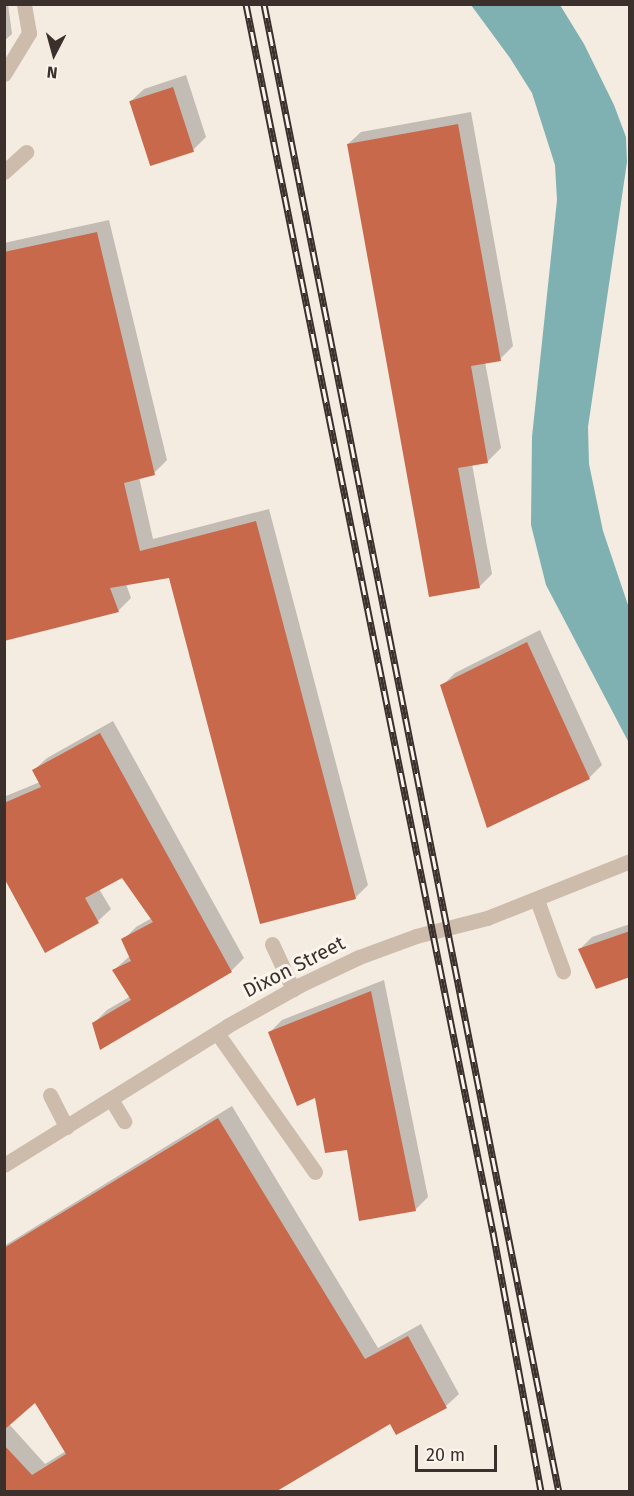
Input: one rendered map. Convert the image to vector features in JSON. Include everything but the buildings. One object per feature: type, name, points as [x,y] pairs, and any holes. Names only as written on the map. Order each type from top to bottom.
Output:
[{"type":"street","points":[[4,74],[29,33],[24,4]]},
{"type":"street","points":[[4,172],[26,152]]},
{"type":"street","name":"Dixon Street","points":[[4,1165],[217,1033],[293,989],[359,957],[416,936],[487,918],[630,861]]},
{"type":"street","points":[[537,900],[563,971]]},
{"type":"street","points":[[272,944],[293,989]]},
{"type":"street","points":[[217,1033],[315,1172]]},
{"type":"street","points":[[50,1095],[66,1127]]},
{"type":"street","points":[[111,1099],[124,1121]]},
{"type":"water","points":[[471,5],[560,5],[584,44],[614,105],[626,137],[627,162],[588,427],[589,464],[603,531],[629,608],[629,743],[546,585],[531,525],[532,437],[557,200],[555,165],[532,93],[510,58]]},
{"type":"railway","points":[[246,4],[493,1232],[541,1492]]},
{"type":"railway","points":[[264,4],[559,1492]]}]
